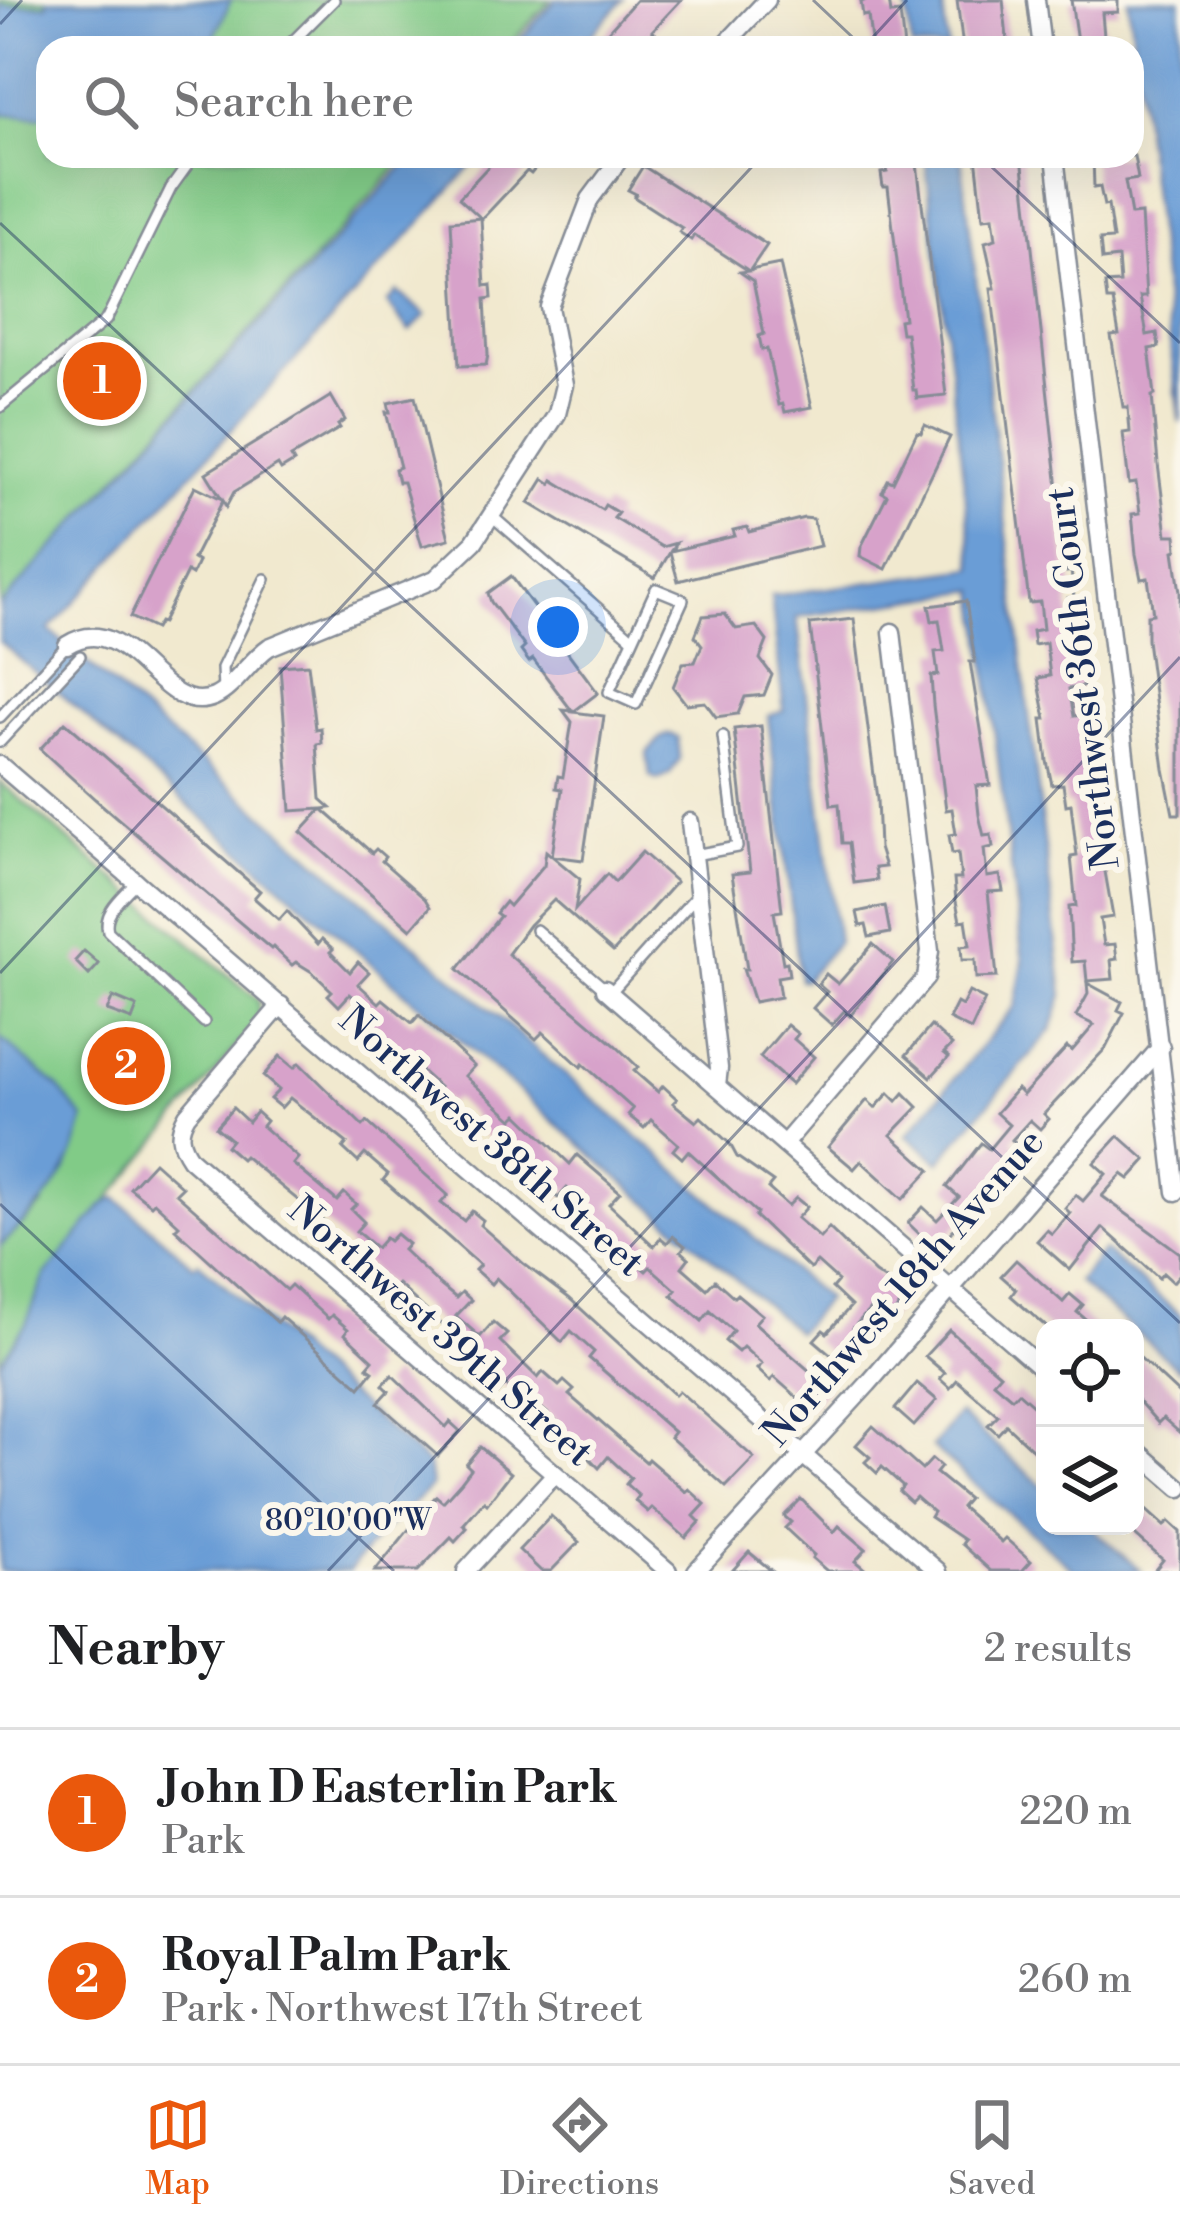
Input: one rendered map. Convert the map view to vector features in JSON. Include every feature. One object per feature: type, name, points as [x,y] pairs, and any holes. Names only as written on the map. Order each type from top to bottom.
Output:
[{"type":"street","points":[[733,36],[767,0]]},
{"type":"street","points":[[1036,0],[1040,36]]},
{"type":"street","points":[[74,651],[95,639],[122,646],[185,698],[207,699],[223,691],[269,647],[435,579],[474,542],[492,517],[562,399],[564,385],[549,308],[590,199],[613,168]]},
{"type":"street","name":"Northwest 36th Court","points":[[1055,168],[1178,1193]]},
{"type":"street","points":[[784,1144],[926,977],[930,951],[892,632]]},
{"type":"street","name":"Northwest 38th Street","points":[[0,765],[938,1571]]},
{"type":"street","points":[[690,822],[719,1068],[717,1085]]},
{"type":"street","points":[[607,991],[1036,1363]]},
{"type":"street","name":"Northwest 39th Street","points":[[281,1005],[187,1115],[179,1135],[190,1159],[668,1571]]},
{"type":"street","name":"Northwest 18th Avenue","points":[[696,1571],[1160,1047]]},
{"type":"street","points":[[1144,1457],[1180,1488]]},
{"type":"street","points":[[466,1571],[555,1474]]},
{"type":"lane","points":[[298,36],[334,0]]},
{"type":"lane","points":[[0,406],[106,320],[185,168]]},
{"type":"lane","points":[[492,517],[632,638]]},
{"type":"lane","points":[[223,691],[222,668],[265,579]]},
{"type":"lane","points":[[656,590],[682,600],[636,704],[610,692],[632,638],[656,590]]},
{"type":"lane","points":[[0,717],[29,686],[74,651]]},
{"type":"lane","points":[[0,742],[50,687],[74,651]]},
{"type":"lane","points":[[694,855],[737,848],[723,736]]},
{"type":"lane","points":[[137,881],[109,913],[108,931],[204,1022]]},
{"type":"lane","points":[[536,930],[607,991],[700,892]]},
{"type":"green space","points":[[0,0],[551,0],[517,36],[36,36],[36,168],[396,168],[0,606]]},
{"type":"green space","points":[[0,782],[258,1000],[259,1020],[45,1276],[26,1324],[0,1362],[0,1246],[43,1205],[8,1046],[0,1038]]},
{"type":"water","points":[[48,0],[231,0],[214,36],[36,36],[36,116],[3,114],[0,6],[47,5]]},
{"type":"water","points":[[556,0],[623,0],[590,36],[523,36]]},
{"type":"water","points":[[906,0],[942,0],[946,36],[910,36]]},
{"type":"water","points":[[1128,0],[1180,0],[1180,423],[1144,130],[1144,36],[1132,36]]},
{"type":"water","points":[[402,168],[470,168],[49,630],[826,1299],[797,1332],[0,642],[0,606]]},
{"type":"water","points":[[926,168],[962,168],[1063,995],[1052,1029],[939,1162],[907,1135],[1015,1006],[1023,962],[977,590],[797,617],[838,942],[805,980],[800,980],[768,716],[784,711],[771,596],[974,568]]},
{"type":"water","points":[[397,292],[426,315],[410,331],[387,303]]},
{"type":"water","points":[[670,734],[678,738],[680,759],[669,775],[658,780],[650,777],[647,754]]},
{"type":"water","points":[[0,1038],[57,1086],[84,1119],[62,1175],[0,1246]]},
{"type":"water","points":[[116,1198],[194,1266],[198,1262],[428,1464],[431,1487],[380,1534],[349,1571],[0,1571],[0,1362],[26,1324],[45,1276],[103,1205]]},
{"type":"water","points":[[1103,1250],[1180,1315],[1180,1370],[1144,1339],[1144,1319],[1121,1319],[1078,1282]]},
{"type":"water","points":[[959,1414],[1036,1480],[1036,1535],[1099,1535],[1141,1571],[1075,1571],[932,1447]]},
{"type":"building","points":[[636,0],[681,0],[652,31],[654,36],[604,36]]},
{"type":"building","points":[[889,0],[891,14],[900,13],[903,36],[871,36],[861,2]]},
{"type":"building","points":[[957,0],[1003,0],[1007,36],[962,36]]},
{"type":"building","points":[[1071,0],[1118,0],[1118,12],[1102,13],[1104,36],[1076,36]]},
{"type":"building","points":[[487,168],[536,168],[531,174],[527,171],[482,219],[459,198]]},
{"type":"building","points":[[646,168],[767,245],[750,270],[780,264],[812,407],[785,412],[783,404],[779,405],[767,349],[762,350],[759,336],[764,334],[753,281],[740,272],[749,271],[694,235],[691,240],[679,232],[682,228],[628,190]]},
{"type":"building","points":[[886,168],[918,168],[946,395],[917,398],[913,390],[906,333],[901,333],[899,320],[904,319],[888,187],[883,187],[881,173]]},
{"type":"building","points":[[977,168],[1023,168],[1067,572],[1071,571],[1074,597],[1068,598],[1079,641],[1071,642],[1076,671],[1081,670],[1085,686],[1069,689],[1074,716],[1082,715],[1088,768],[1094,767],[1096,780],[1089,781],[1113,917],[1100,919],[1104,945],[1115,944],[1113,979],[1087,981],[1085,961],[1072,962],[1069,907],[1076,906],[1071,857],[1077,856],[1071,804],[1066,805],[1063,784],[1052,785],[1047,761],[1038,678],[1050,676],[1046,643],[1034,645],[1032,631],[1043,629],[1040,602],[1029,603],[991,288],[995,288],[985,242],[996,239],[993,217],[983,218]]},
{"type":"building","points":[[1093,168],[1136,168],[1138,179],[1125,181],[1131,215],[1141,214],[1146,297],[1140,297],[1147,335],[1157,333],[1159,347],[1149,349],[1152,396],[1167,535],[1176,535],[1180,592],[1180,628],[1176,629],[1180,814],[1173,814],[1164,769],[1147,640],[1147,615],[1153,614],[1148,578],[1141,579],[1136,554],[1132,514],[1140,513],[1136,483],[1129,484],[1123,433],[1130,432],[1128,407],[1123,407],[1111,336],[1119,335],[1113,300],[1107,300],[1105,284],[1120,283],[1118,258],[1102,260],[1100,240],[1113,239],[1108,205],[1104,206],[1100,187],[1094,188]]},
{"type":"building","points":[[481,218],[485,286],[491,285],[492,298],[485,299],[488,355],[486,365],[459,366],[451,221]]},
{"type":"building","points":[[331,396],[345,420],[340,428],[291,457],[294,462],[281,470],[278,465],[234,492],[226,507],[223,500],[193,559],[198,562],[192,575],[187,572],[162,623],[155,629],[130,617],[195,486],[222,499],[206,473]]},
{"type":"building","points":[[415,397],[449,539],[422,546],[403,482],[398,482],[395,469],[400,467],[386,412],[390,412],[388,403]]},
{"type":"building","points":[[925,425],[950,437],[886,569],[860,556],[861,547],[887,495],[882,492],[888,480],[893,482]]},
{"type":"building","points":[[544,479],[602,510],[605,505],[618,513],[614,518],[662,547],[676,543],[671,551],[735,536],[733,530],[747,527],[749,532],[804,518],[813,519],[820,546],[678,581],[670,552],[655,578],[529,503]]},
{"type":"building","points":[[511,576],[598,693],[573,712],[604,716],[583,860],[552,856],[562,789],[556,788],[558,776],[563,777],[572,722],[563,710],[572,711],[533,659],[529,662],[521,651],[525,647],[491,602],[488,593]]},
{"type":"building","points":[[966,601],[975,662],[970,662],[990,785],[976,786],[979,815],[984,836],[991,835],[993,847],[984,849],[987,877],[1000,875],[1003,891],[988,892],[997,977],[976,978],[975,960],[962,960],[961,946],[970,945],[966,920],[960,921],[956,901],[954,879],[961,879],[958,853],[952,854],[949,835],[956,834],[952,809],[946,810],[933,705],[931,676],[938,675],[935,652],[944,651],[939,620],[932,621],[929,606]]},
{"type":"building","points":[[725,614],[736,629],[756,626],[767,641],[760,659],[772,675],[764,695],[745,697],[738,714],[716,717],[705,702],[686,704],[673,687],[683,663],[695,662],[702,645],[695,636],[703,616]]},
{"type":"building","points":[[854,619],[885,867],[875,868],[877,880],[854,883],[849,843],[842,843],[839,804],[831,805],[810,624]]},
{"type":"building","points":[[308,664],[316,729],[321,728],[322,743],[317,744],[321,799],[331,808],[291,811],[280,666]]},
{"type":"building","points":[[65,722],[260,891],[254,898],[279,920],[287,911],[318,944],[322,939],[333,949],[330,952],[350,972],[358,962],[369,972],[358,984],[379,1003],[383,999],[412,1023],[419,1015],[474,1066],[465,1076],[513,1119],[518,1114],[570,1164],[577,1155],[620,1192],[609,1204],[654,1246],[661,1238],[667,1243],[673,1236],[685,1246],[681,1251],[689,1258],[682,1267],[707,1289],[715,1280],[734,1297],[737,1294],[762,1315],[755,1323],[828,1387],[809,1408],[774,1377],[770,1381],[757,1369],[762,1364],[743,1347],[738,1352],[725,1341],[733,1331],[710,1311],[702,1321],[650,1267],[646,1271],[580,1217],[589,1208],[567,1188],[558,1198],[545,1187],[550,1182],[525,1159],[521,1164],[471,1123],[476,1118],[454,1098],[449,1103],[416,1066],[411,1071],[387,1050],[371,1034],[377,1028],[367,1019],[372,1012],[350,994],[339,1006],[328,995],[332,991],[312,972],[296,962],[292,965],[271,949],[95,799],[40,749]]},
{"type":"building","points":[[761,726],[782,911],[774,912],[789,975],[777,977],[780,997],[754,1002],[743,969],[747,969],[732,874],[750,872],[734,729]]},
{"type":"building","points":[[322,809],[372,853],[376,849],[385,857],[382,861],[425,899],[430,907],[411,929],[301,832]]},
{"type":"building","points":[[546,851],[580,879],[575,910],[607,874],[615,882],[642,852],[676,882],[613,952],[554,900],[508,954],[615,1045],[658,1092],[663,1086],[677,1099],[673,1103],[696,1122],[701,1117],[737,1157],[773,1182],[768,1188],[788,1206],[796,1198],[807,1207],[797,1218],[820,1238],[829,1228],[892,1284],[888,1289],[903,1302],[886,1322],[871,1308],[853,1328],[859,1333],[836,1359],[814,1340],[823,1330],[827,1333],[851,1306],[832,1288],[838,1281],[817,1262],[810,1269],[688,1151],[682,1158],[673,1150],[678,1144],[651,1120],[644,1128],[628,1115],[633,1109],[583,1064],[581,1067],[543,1032],[536,1039],[458,969],[500,916],[496,913],[505,902],[509,906],[544,865]]},
{"type":"building","points":[[885,906],[890,933],[869,937],[857,912]]},
{"type":"building","points":[[873,944],[893,962],[850,1016],[844,1011],[832,1025],[813,1008],[827,992],[818,984],[826,974],[838,984]]},
{"type":"building","points":[[84,951],[99,964],[89,975],[75,961]]},
{"type":"building","points":[[1087,983],[1122,1002],[1118,1010],[1124,1013],[1106,1048],[1044,1114],[1049,1119],[1040,1129],[1030,1120],[1012,1140],[1021,1149],[935,1249],[908,1223],[923,1207],[937,1220],[959,1197],[947,1187],[981,1143],[989,1149],[1009,1125],[996,1113],[1017,1089],[1023,1095],[1067,1047],[1072,1051],[1094,1025],[1076,1016],[1088,994]]},
{"type":"building","points":[[969,992],[985,1000],[971,1030],[949,1019]]},
{"type":"building","points":[[113,997],[137,1007],[132,1020],[107,1011]]},
{"type":"building","points":[[787,1025],[798,1034],[794,1039],[814,1057],[791,1084],[760,1057]]},
{"type":"building","points":[[931,1026],[952,1045],[944,1053],[949,1057],[931,1077],[906,1055]]},
{"type":"building","points":[[280,1056],[294,1068],[299,1063],[363,1126],[367,1122],[448,1195],[441,1203],[464,1221],[472,1211],[483,1220],[480,1225],[524,1264],[754,1458],[726,1487],[670,1437],[674,1432],[589,1358],[594,1352],[571,1331],[562,1342],[496,1278],[491,1284],[475,1270],[480,1265],[383,1180],[388,1174],[365,1154],[358,1162],[343,1148],[347,1143],[290,1098],[281,1108],[270,1099],[279,1090],[263,1076]]},
{"type":"building","points":[[889,1093],[897,1101],[904,1093],[918,1107],[891,1135],[930,1170],[903,1199],[861,1161],[854,1169],[828,1147],[867,1100],[875,1108]]},
{"type":"building","points":[[233,1108],[248,1122],[256,1112],[266,1121],[262,1126],[298,1158],[293,1164],[337,1201],[344,1193],[356,1204],[351,1209],[364,1222],[356,1231],[376,1248],[396,1234],[408,1244],[403,1250],[439,1284],[456,1298],[462,1292],[471,1300],[456,1316],[480,1337],[493,1322],[507,1334],[500,1341],[538,1378],[543,1372],[559,1386],[564,1381],[574,1390],[569,1395],[646,1462],[648,1459],[705,1504],[694,1516],[700,1522],[686,1538],[652,1508],[648,1512],[635,1501],[639,1496],[626,1484],[631,1478],[608,1457],[599,1468],[568,1436],[565,1439],[554,1430],[559,1423],[532,1400],[527,1405],[398,1284],[392,1290],[320,1218],[226,1146],[231,1140],[216,1127]]},
{"type":"building","points":[[1119,1136],[1146,1160],[1129,1179],[1122,1174],[1102,1196],[1180,1253],[1180,1274],[1173,1282],[1163,1273],[1159,1278],[1103,1228],[1070,1270],[1037,1241],[1047,1230],[1052,1234],[1070,1213],[1065,1208],[1076,1195],[1083,1201],[1106,1174],[1094,1163]]},
{"type":"building","points":[[154,1162],[182,1187],[176,1193],[286,1290],[291,1285],[328,1319],[332,1315],[348,1329],[345,1334],[373,1360],[367,1367],[373,1371],[360,1387],[281,1317],[277,1322],[175,1229],[179,1225],[154,1202],[151,1205],[130,1188]]},
{"type":"building","points":[[1016,1260],[1063,1302],[1070,1294],[1083,1305],[1077,1312],[1085,1319],[1037,1319],[1011,1296],[1016,1289],[1001,1276]]},
{"type":"building","points":[[949,1330],[1000,1374],[993,1382],[1012,1398],[1018,1392],[1036,1408],[1036,1453],[1006,1425],[998,1434],[988,1425],[998,1415],[957,1380],[950,1388],[940,1379],[945,1373],[925,1356]]},
{"type":"building","points":[[1144,1361],[1180,1395],[1180,1433],[1163,1418],[1158,1423],[1144,1407]]},
{"type":"building","points":[[392,1375],[446,1427],[450,1422],[460,1431],[438,1456],[378,1403],[389,1391],[383,1385]]},
{"type":"building","points":[[917,1383],[937,1400],[914,1426],[895,1409]]},
{"type":"building","points":[[873,1426],[922,1470],[932,1459],[941,1467],[936,1473],[968,1499],[961,1507],[1031,1561],[1022,1571],[991,1571],[961,1544],[964,1540],[930,1517],[933,1512],[916,1497],[911,1502],[899,1491],[903,1486],[882,1467],[877,1473],[865,1462],[870,1457],[856,1445]]},
{"type":"building","points":[[480,1447],[511,1473],[463,1525],[467,1528],[455,1541],[451,1537],[418,1571],[375,1571],[436,1496],[443,1502],[461,1482],[471,1469],[466,1464]]},
{"type":"building","points":[[801,1499],[834,1532],[839,1526],[866,1549],[855,1561],[867,1571],[827,1571],[812,1558],[785,1528],[791,1522],[784,1516]]},
{"type":"building","points":[[1144,1508],[1164,1526],[1169,1522],[1180,1532],[1180,1571],[1154,1571],[1163,1560],[1135,1535],[1144,1535]]},
{"type":"building","points":[[551,1516],[579,1542],[551,1571],[541,1571],[519,1550]]},
{"type":"building","points":[[749,1552],[772,1571],[732,1571]]},
{"type":"place","name":"John D Easterlin Park","points":[[102,381]]},
{"type":"place","name":"Royal Palm Park","points":[[126,1066]]}]
